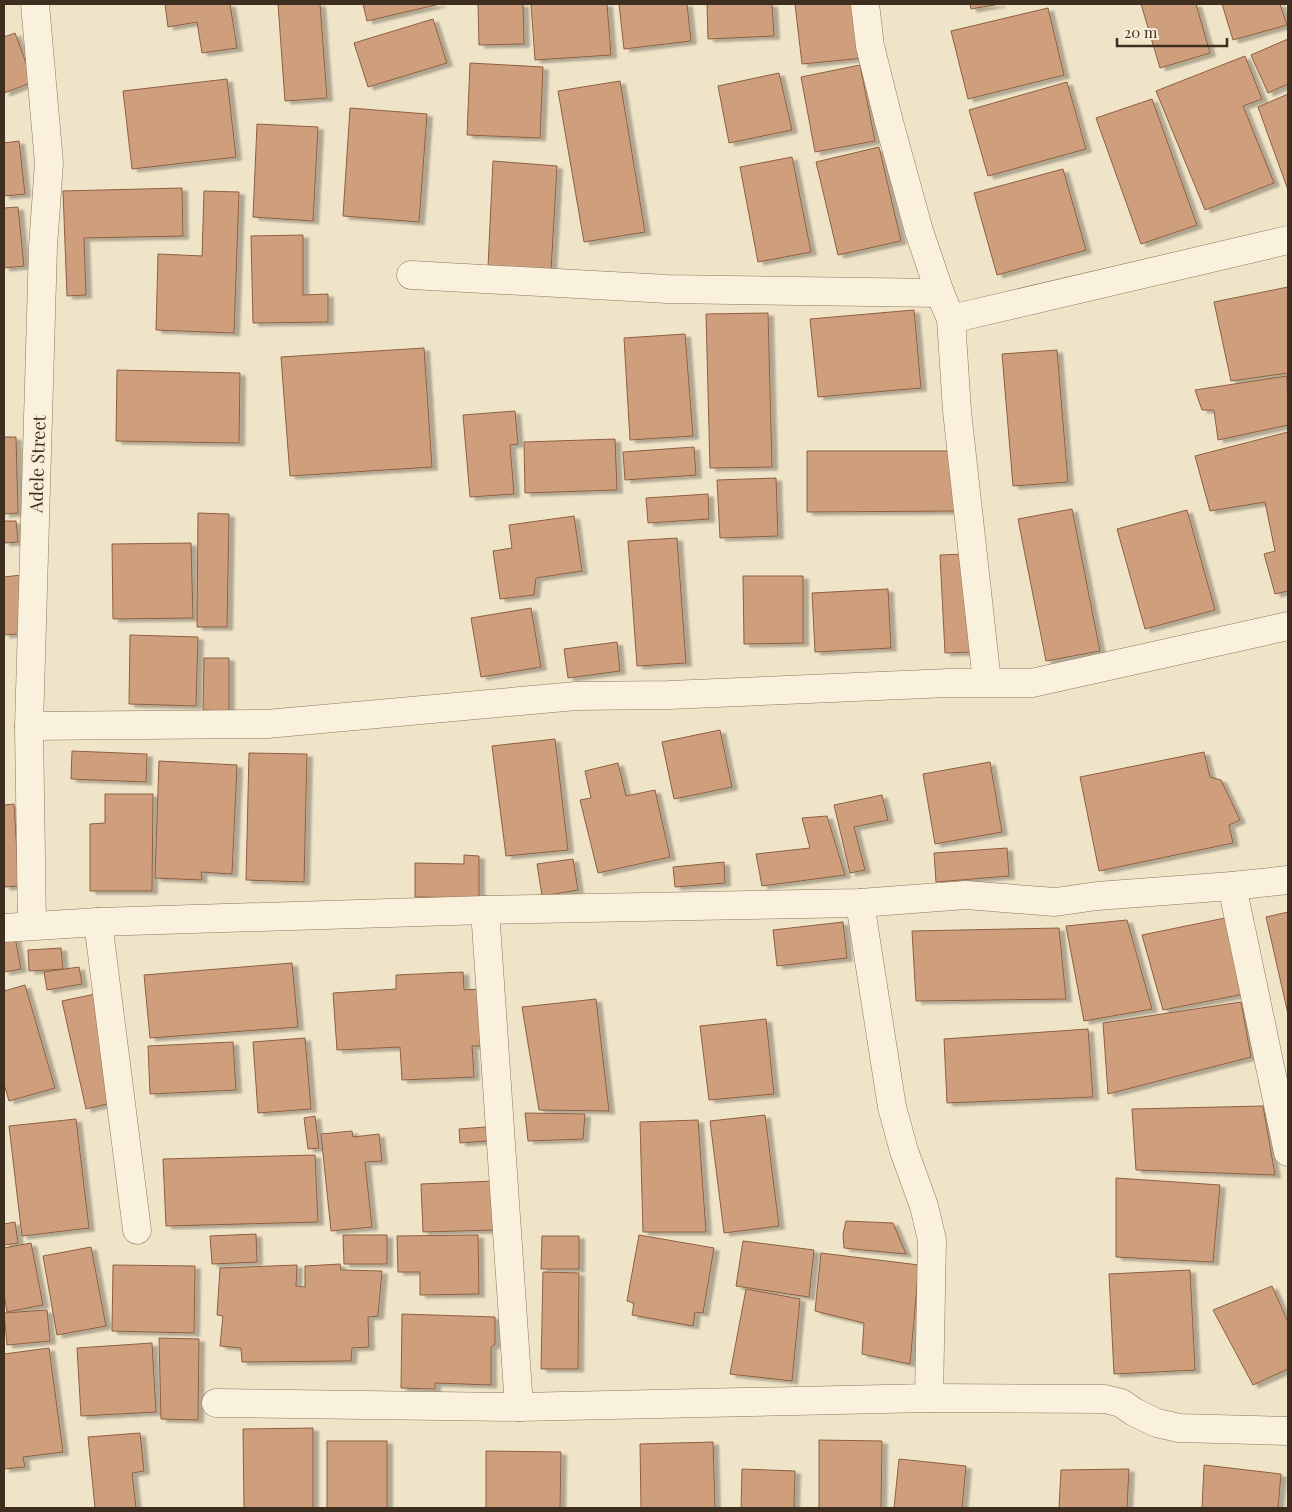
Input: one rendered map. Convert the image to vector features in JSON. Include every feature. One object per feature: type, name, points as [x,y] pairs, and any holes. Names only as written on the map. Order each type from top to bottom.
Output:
[{"type":"street","name":"Adele Street","points":[[32,925],[29,726],[43,247],[50,163],[36,4]]},
{"type":"street","points":[[865,4],[870,46],[919,231],[951,319],[957,411],[987,682]]},
{"type":"street","points":[[951,319],[1288,240]]},
{"type":"street","points":[[411,275],[667,289],[940,293]]},
{"type":"street","points":[[29,726],[268,724],[576,696],[669,695],[987,682],[1032,683],[1288,626]]},
{"type":"street","points":[[4,928],[98,922],[485,910],[860,903],[966,894],[1055,902],[1097,896],[1288,880]]},
{"type":"street","points":[[1232,886],[1288,1152]]},
{"type":"street","points":[[860,903],[892,1107],[904,1151],[924,1206],[932,1240],[929,1398]]},
{"type":"street","points":[[485,910],[519,1407]]},
{"type":"street","points":[[98,922],[137,1230]]},
{"type":"street","points":[[216,1404],[519,1407],[929,1398],[1105,1399],[1121,1403],[1134,1412],[1157,1423],[1179,1428],[1288,1431]]},
{"type":"building","points":[[165,4],[230,4],[237,48],[202,53],[197,22],[168,27]]},
{"type":"building","points":[[278,4],[320,4],[327,98],[285,101]]},
{"type":"building","points":[[363,4],[440,4],[367,21]]},
{"type":"building","points":[[478,4],[523,4],[524,44],[479,45]]},
{"type":"building","points":[[531,4],[607,4],[611,55],[535,60]]},
{"type":"building","points":[[619,4],[687,4],[691,41],[624,49]]},
{"type":"building","points":[[707,4],[772,4],[774,36],[708,39]]},
{"type":"building","points":[[795,4],[858,4],[864,58],[802,64]]},
{"type":"building","points":[[970,4],[1000,4],[971,9]]},
{"type":"building","points":[[1141,4],[1196,4],[1210,53],[1160,68]]},
{"type":"building","points":[[1222,4],[1280,4],[1287,25],[1233,40]]},
{"type":"building","points":[[1048,8],[1064,75],[968,99],[951,31]]},
{"type":"building","points":[[433,19],[447,63],[368,87],[354,43]]},
{"type":"building","points":[[15,33],[33,82],[4,93],[4,37]]},
{"type":"building","points":[[1288,39],[1288,84],[1268,93],[1251,55]]},
{"type":"building","points":[[1245,56],[1262,99],[1243,106],[1274,183],[1205,210],[1156,91]]},
{"type":"building","points":[[470,63],[543,67],[540,138],[467,135]]},
{"type":"building","points":[[860,65],[875,141],[815,152],[801,77]]},
{"type":"building","points":[[779,73],[792,130],[729,143],[718,86]]},
{"type":"building","points":[[227,79],[236,157],[132,169],[123,91]]},
{"type":"building","points":[[620,81],[645,232],[584,242],[558,91]]},
{"type":"building","points":[[1067,82],[1086,149],[988,176],[969,110]]},
{"type":"building","points":[[1288,94],[1288,190],[1258,107]]},
{"type":"building","points":[[1152,99],[1197,225],[1141,244],[1096,118]]},
{"type":"building","points":[[350,108],[427,114],[419,222],[343,216]]},
{"type":"building","points":[[257,124],[318,127],[313,221],[253,217]]},
{"type":"building","points":[[19,141],[25,194],[4,196],[4,143]]},
{"type":"building","points":[[879,147],[901,241],[838,255],[816,162]]},
{"type":"building","points":[[792,157],[811,252],[758,262],[740,167]]},
{"type":"building","points":[[493,161],[557,166],[551,271],[488,267]]},
{"type":"building","points":[[1063,169],[1086,250],[997,275],[974,193]]},
{"type":"building","points":[[182,188],[183,236],[84,238],[86,295],[67,296],[63,191]]},
{"type":"building","points":[[204,191],[239,192],[234,333],[156,330],[158,254],[202,256]]},
{"type":"building","points":[[18,207],[24,266],[4,268],[4,208]]},
{"type":"building","points":[[303,235],[303,295],[328,294],[328,322],[253,323],[251,236]]},
{"type":"building","points":[[1288,287],[1288,373],[1231,381],[1214,302]]},
{"type":"building","points":[[914,310],[921,388],[818,397],[810,319]]},
{"type":"building","points":[[768,313],[772,467],[710,468],[706,314]]},
{"type":"building","points":[[685,334],[693,436],[630,440],[624,338]]},
{"type":"building","points":[[424,348],[432,467],[290,476],[281,357]]},
{"type":"building","points":[[1057,350],[1068,482],[1013,486],[1002,354]]},
{"type":"building","points":[[117,370],[240,373],[239,443],[116,441]]},
{"type":"building","points":[[1287,376],[1288,425],[1218,440],[1214,410],[1202,410],[1195,390]]},
{"type":"building","points":[[515,411],[518,444],[510,445],[514,494],[470,497],[463,415]]},
{"type":"building","points":[[1288,432],[1288,591],[1275,594],[1264,554],[1275,551],[1265,502],[1210,511],[1195,456]]},
{"type":"building","points":[[4,437],[16,437],[18,513],[4,514]]},
{"type":"building","points":[[615,439],[617,490],[525,493],[524,442]]},
{"type":"building","points":[[694,447],[696,475],[625,480],[623,452]]},
{"type":"building","points":[[807,451],[954,451],[955,511],[807,512]]},
{"type":"building","points":[[776,478],[778,536],[720,538],[717,480]]},
{"type":"building","points":[[708,494],[709,519],[648,523],[646,498]]},
{"type":"building","points":[[1072,509],[1100,651],[1046,661],[1018,519]]},
{"type":"building","points":[[1187,510],[1215,610],[1145,629],[1117,529]]},
{"type":"building","points":[[198,513],[229,514],[227,627],[197,627]]},
{"type":"building","points":[[574,516],[582,571],[536,578],[534,595],[500,599],[493,551],[512,548],[509,525]]},
{"type":"building","points":[[4,521],[16,521],[18,542],[4,543]]},
{"type":"building","points":[[677,538],[686,663],[637,666],[628,541]]},
{"type":"building","points":[[191,543],[193,618],[113,619],[112,544]]},
{"type":"building","points":[[965,554],[971,652],[945,653],[940,555]]},
{"type":"building","points":[[21,575],[27,633],[4,635],[4,577]]},
{"type":"building","points":[[743,576],[803,576],[803,643],[744,644]]},
{"type":"building","points":[[888,589],[891,648],[815,652],[812,593]]},
{"type":"building","points":[[531,608],[541,667],[481,677],[471,618]]},
{"type":"building","points":[[130,635],[198,637],[196,706],[129,704]]},
{"type":"building","points":[[617,642],[620,671],[568,678],[564,649]]},
{"type":"building","points":[[204,658],[229,658],[229,711],[203,710]]},
{"type":"building","points":[[720,730],[732,787],[674,799],[662,742]]},
{"type":"building","points":[[555,739],[568,850],[506,856],[492,746]]},
{"type":"building","points":[[72,751],[147,754],[146,782],[71,779]]},
{"type":"building","points":[[1204,752],[1210,777],[1221,780],[1240,820],[1229,825],[1233,843],[1099,871],[1080,777]]},
{"type":"building","points":[[249,753],[307,754],[304,882],[246,880]]},
{"type":"building","points":[[159,761],[237,765],[232,874],[201,872],[202,880],[155,878]]},
{"type":"building","points":[[990,762],[1002,832],[935,844],[923,774]]},
{"type":"building","points":[[618,763],[626,796],[655,790],[670,857],[598,873],[580,800],[591,798],[585,771]]},
{"type":"building","points":[[105,794],[153,794],[152,891],[90,891],[90,824],[105,823]]},
{"type":"building","points":[[882,795],[888,820],[854,827],[865,870],[850,873],[834,805]]},
{"type":"building","points":[[14,804],[19,886],[4,887],[4,805]]},
{"type":"building","points":[[827,816],[845,875],[762,886],[756,854],[810,848],[802,818]]},
{"type":"building","points":[[1007,848],[1009,876],[936,882],[934,853]]},
{"type":"building","points":[[464,855],[479,856],[479,898],[415,897],[415,863],[464,864]]},
{"type":"building","points":[[573,859],[578,890],[542,896],[537,864]]},
{"type":"building","points":[[724,862],[725,883],[675,887],[673,867]]},
{"type":"building","points":[[1288,912],[1288,1014],[1266,917]]},
{"type":"building","points":[[1230,917],[1244,994],[1163,1010],[1142,935]]},
{"type":"building","points":[[1127,920],[1152,1009],[1084,1021],[1066,926]]},
{"type":"building","points":[[843,922],[847,958],[777,966],[773,930]]},
{"type":"building","points":[[1059,928],[1066,999],[916,1001],[912,931]]},
{"type":"building","points":[[15,937],[21,969],[4,972],[4,939]]},
{"type":"building","points":[[61,948],[63,969],[29,971],[28,950]]},
{"type":"building","points":[[292,963],[298,1027],[150,1038],[144,975]]},
{"type":"building","points":[[79,967],[82,984],[47,990],[44,972]]},
{"type":"building","points":[[463,972],[464,990],[478,989],[481,1046],[472,1046],[474,1077],[402,1080],[400,1047],[337,1050],[333,993],[396,989],[396,975]]},
{"type":"building","points":[[25,985],[55,1088],[9,1101],[4,1084],[4,991]]},
{"type":"building","points":[[95,994],[119,1101],[86,1109],[62,1001]]},
{"type":"building","points":[[596,999],[609,1111],[539,1110],[522,1007]]},
{"type":"building","points":[[1241,1002],[1251,1057],[1108,1094],[1103,1023]]},
{"type":"building","points":[[766,1019],[774,1094],[709,1100],[700,1026]]},
{"type":"building","points":[[1088,1029],[1093,1097],[947,1103],[944,1039]]},
{"type":"building","points":[[305,1038],[311,1109],[258,1113],[253,1042]]},
{"type":"building","points":[[233,1042],[236,1090],[150,1094],[148,1046]]},
{"type":"building","points":[[1263,1106],[1275,1175],[1136,1170],[1132,1109]]},
{"type":"building","points":[[525,1113],[585,1114],[583,1139],[528,1141]]},
{"type":"building","points":[[765,1115],[779,1226],[724,1233],[710,1121]]},
{"type":"building","points":[[315,1116],[319,1148],[308,1149],[304,1118]]},
{"type":"building","points":[[76,1119],[89,1228],[22,1236],[9,1126]]},
{"type":"building","points":[[698,1120],[706,1232],[643,1232],[640,1122]]},
{"type":"building","points":[[486,1127],[487,1141],[460,1143],[459,1129]]},
{"type":"building","points":[[352,1131],[353,1137],[379,1134],[382,1161],[365,1162],[372,1227],[331,1231],[321,1134]]},
{"type":"building","points":[[315,1155],[318,1222],[166,1226],[163,1159]]},
{"type":"building","points":[[1116,1178],[1220,1185],[1213,1262],[1116,1257]]},
{"type":"building","points":[[493,1181],[495,1230],[423,1232],[421,1184]]},
{"type":"building","points":[[846,1221],[893,1223],[906,1254],[844,1248],[843,1234]]},
{"type":"building","points":[[15,1222],[18,1243],[4,1245],[4,1224]]},
{"type":"building","points":[[256,1234],[257,1262],[212,1264],[210,1236]]},
{"type":"building","points":[[343,1235],[387,1235],[387,1264],[344,1264]]},
{"type":"building","points":[[478,1235],[479,1294],[420,1295],[420,1272],[398,1272],[397,1236]]},
{"type":"building","points":[[639,1235],[714,1248],[703,1313],[695,1312],[693,1326],[632,1315],[634,1303],[627,1301]]},
{"type":"building","points":[[542,1236],[579,1236],[579,1269],[541,1269]]},
{"type":"building","points":[[743,1241],[814,1250],[809,1297],[736,1286]]},
{"type":"building","points":[[31,1243],[43,1305],[7,1312],[4,1294],[4,1248]]},
{"type":"building","points":[[91,1247],[106,1326],[57,1335],[43,1256]]},
{"type":"building","points":[[821,1253],[919,1265],[910,1364],[862,1354],[864,1323],[815,1311]]},
{"type":"building","points":[[340,1264],[341,1270],[382,1271],[378,1316],[368,1317],[369,1347],[352,1348],[351,1361],[242,1362],[241,1348],[220,1346],[223,1316],[217,1315],[220,1268],[297,1265],[296,1286],[305,1287],[305,1266]]},
{"type":"building","points":[[113,1265],[195,1266],[194,1333],[112,1331]]},
{"type":"building","points":[[1190,1270],[1195,1370],[1114,1374],[1109,1274]]},
{"type":"building","points":[[543,1272],[579,1273],[578,1369],[541,1369]]},
{"type":"building","points":[[1272,1286],[1288,1322],[1288,1369],[1253,1385],[1213,1310]]},
{"type":"building","points":[[746,1289],[800,1299],[792,1381],[730,1374]]},
{"type":"building","points":[[47,1310],[50,1341],[7,1345],[4,1313]]},
{"type":"building","points":[[402,1314],[495,1317],[495,1344],[491,1347],[491,1385],[435,1383],[435,1389],[401,1388]]},
{"type":"building","points":[[159,1338],[199,1339],[198,1420],[161,1419]]},
{"type":"building","points":[[152,1343],[156,1412],[81,1416],[77,1348]]},
{"type":"building","points":[[49,1348],[63,1452],[23,1457],[25,1467],[4,1469],[4,1354]]},
{"type":"building","points":[[313,1428],[313,1508],[244,1508],[243,1429]]},
{"type":"building","points":[[140,1433],[144,1471],[132,1473],[136,1508],[95,1508],[88,1437]]},
{"type":"building","points":[[819,1440],[882,1441],[881,1508],[819,1508]]},
{"type":"building","points":[[327,1441],[387,1441],[387,1508],[327,1508]]},
{"type":"building","points":[[713,1442],[715,1508],[641,1508],[640,1444]]},
{"type":"building","points":[[486,1451],[561,1452],[560,1508],[486,1508]]},
{"type":"building","points":[[899,1459],[966,1466],[962,1508],[894,1508]]},
{"type":"building","points":[[1204,1465],[1281,1474],[1278,1508],[1202,1508]]},
{"type":"building","points":[[742,1469],[795,1471],[794,1508],[741,1508]]},
{"type":"building","points":[[1129,1469],[1127,1508],[1059,1508],[1061,1470]]}]
